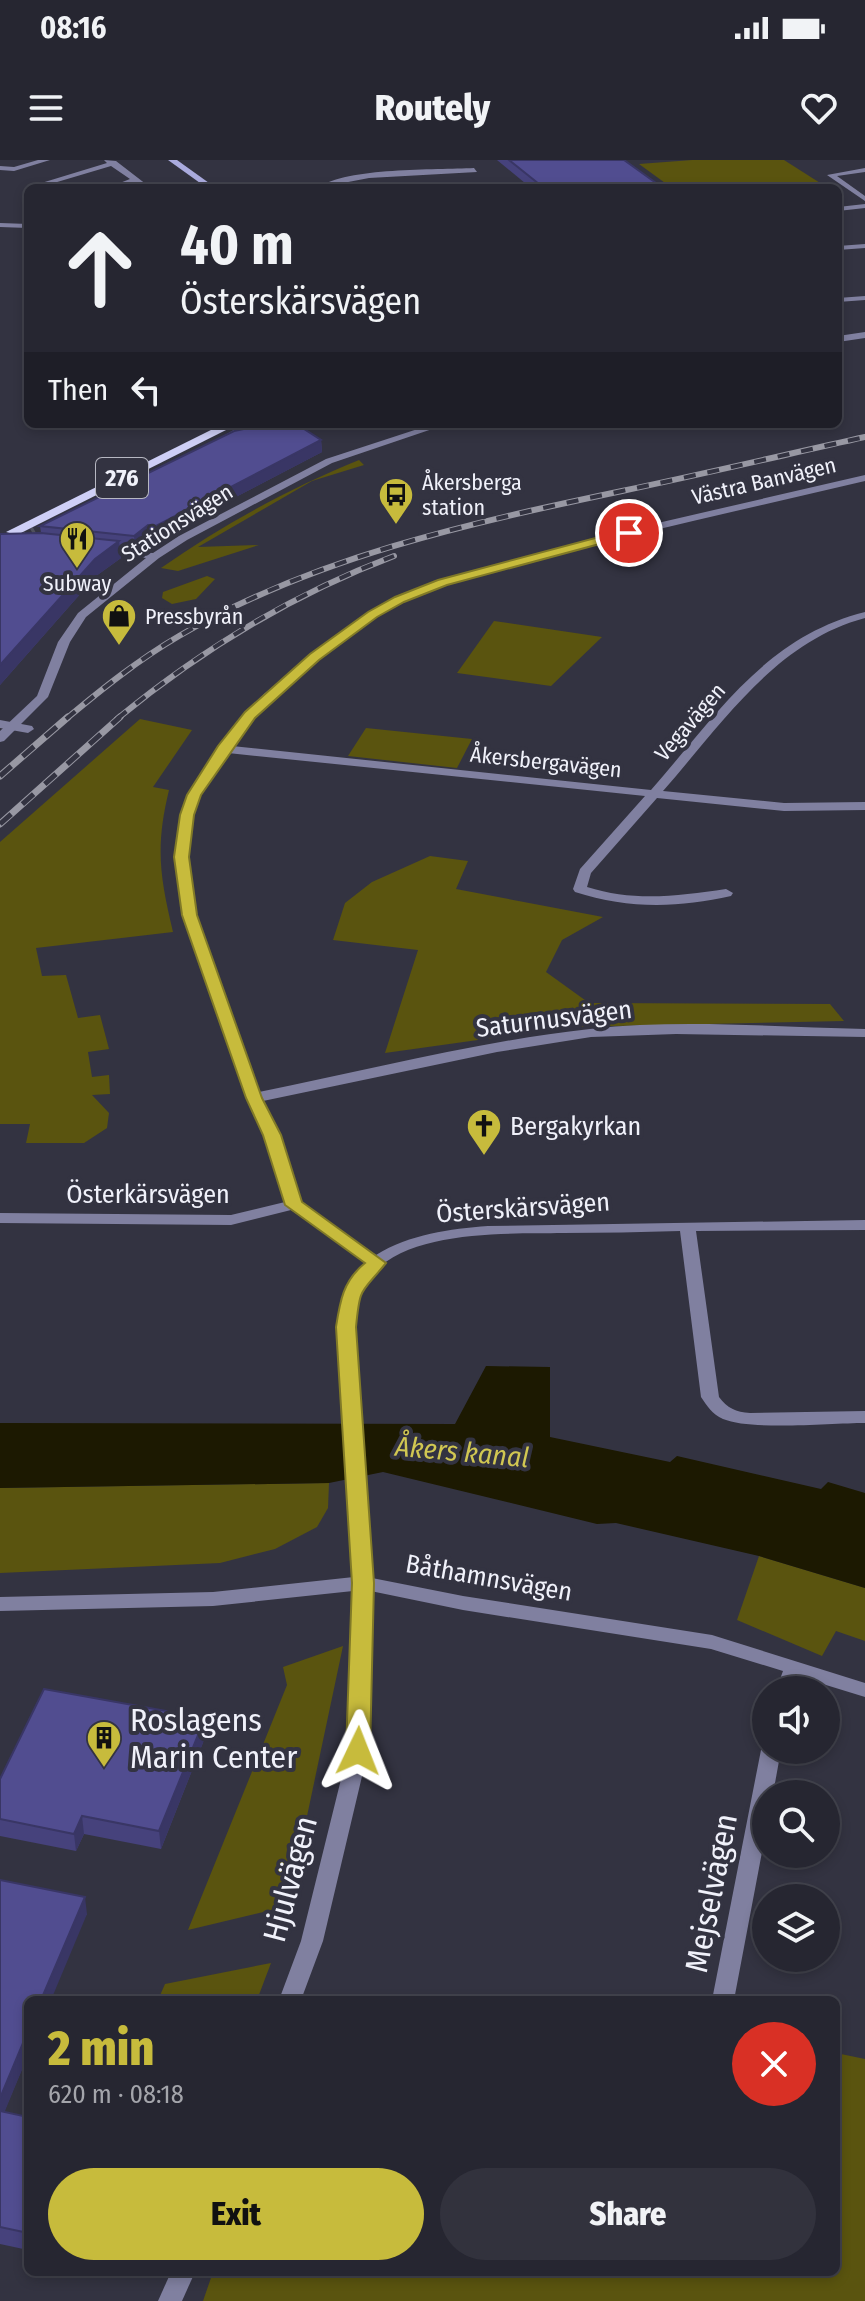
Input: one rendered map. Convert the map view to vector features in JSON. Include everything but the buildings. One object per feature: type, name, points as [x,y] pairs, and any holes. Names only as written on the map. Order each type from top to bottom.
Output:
[{"type":"main road","points":[[172,160],[206,184]]},
{"type":"main road","name":"276","points":[[14,540],[224,428]]},
{"type":"main road","name":"276","points":[[36,533],[246,428]]},
{"type":"street","points":[[0,168],[14,169],[46,160]]},
{"type":"street","points":[[42,184],[111,162],[142,184]]},
{"type":"street","points":[[328,184],[362,178],[474,170]]},
{"type":"street","points":[[865,170],[831,175],[865,199]]},
{"type":"street","points":[[124,184],[136,180]]},
{"type":"street","points":[[842,209],[865,206]]},
{"type":"street","points":[[0,225],[24,226]]},
{"type":"street","points":[[842,248],[865,246]]},
{"type":"street","points":[[842,300],[865,298]]},
{"type":"street","points":[[842,338],[865,335]]},
{"type":"street","name":"Stationsvägen","points":[[0,738],[42,697],[71,629],[82,615],[155,556],[329,461],[430,428]]},
{"type":"street","name":"Västra Banvägen","points":[[294,1205],[272,1135],[254,1098],[189,915],[181,857],[187,815],[194,795],[223,749],[268,696],[346,633],[399,599],[443,582],[610,537],[865,478]]},
{"type":"street","points":[[81,548],[155,556]]},
{"type":"street","name":"Vegavägen","points":[[726,893],[644,904],[611,900],[580,889],[585,872],[754,679],[789,646],[818,631],[865,615]]},
{"type":"street","points":[[0,724],[28,729]]},
{"type":"street","name":"Åkersbergavägen","points":[[223,749],[784,807],[865,806]]},
{"type":"street","name":"Saturnusvägen","points":[[254,1098],[497,1048],[591,1033],[676,1030],[865,1033]]},
{"type":"street","points":[[294,1205],[377,1263]]},
{"type":"street","name":"Österkärsvägen","points":[[0,1218],[231,1220],[294,1205]]},
{"type":"street","name":"Österskärsvägen","points":[[363,1583],[346,1327],[350,1295],[362,1275],[377,1263],[395,1251],[432,1239],[464,1234],[687,1226],[865,1225]]},
{"type":"street","points":[[687,1226],[710,1397],[717,1408],[726,1415],[750,1419],[865,1417]]},
{"type":"street","name":"Båthamnsvägen","points":[[0,1604],[213,1599],[363,1583],[463,1603],[712,1642],[865,1690]]},
{"type":"street","name":"Hjulvägen","points":[[291,1996],[312,1941],[358,1751],[363,1583]]},
{"type":"street","points":[[791,1676],[794,1667]]},
{"type":"street","name":"Mejselvägen","points":[[724,1996],[768,1764]]},
{"type":"street","points":[[170,2301],[181,2276]]},
{"type":"shaded area","points":[[692,160],[784,160],[822,184],[666,184],[639,164]]},
{"type":"shaded area","points":[[359,460],[364,465],[313,481]]},
{"type":"shaded area","points":[[310,482],[198,547],[259,545],[178,571],[161,568],[208,537]]},
{"type":"shaded area","points":[[207,576],[215,579],[196,599],[172,604],[162,598],[163,592]]},
{"type":"shaded area","points":[[494,621],[602,637],[551,686],[457,673]]},
{"type":"shaded area","points":[[140,719],[192,730],[153,787],[169,790],[162,829],[161,862],[173,932],[36,948],[42,976],[66,975],[78,1018],[100,1015],[109,1049],[88,1052],[92,1077],[109,1075],[110,1094],[92,1095],[109,1113],[107,1128],[84,1143],[26,1143],[30,1124],[0,1124],[0,842]]},
{"type":"shaded area","points":[[366,728],[472,739],[457,768],[348,756]]},
{"type":"shaded area","points":[[430,856],[468,861],[456,889],[603,917],[562,940],[546,972],[589,1003],[830,1004],[844,1021],[570,1027],[385,1053],[418,950],[333,940],[345,903],[372,882]]},
{"type":"shaded area","points":[[329,1483],[328,1508],[317,1527],[275,1549],[220,1563],[0,1573],[0,1488]]},
{"type":"shaded area","points":[[759,1556],[865,1588],[865,1641],[836,1631],[822,1656],[737,1620]]},
{"type":"shaded area","points":[[343,1646],[288,1906],[188,1930],[287,1685],[283,1667]]},
{"type":"shaded area","points":[[271,1963],[259,1996],[160,1996],[165,1984]]},
{"type":"shaded area","points":[[840,2054],[865,2059],[865,2301],[203,2301],[212,2276],[840,2276]]},
{"type":"water","name":"Åkers kanal","points":[[486,1366],[550,1367],[550,1437],[670,1462],[677,1456],[821,1489],[828,1482],[865,1493],[865,1588],[759,1556],[616,1523],[597,1524],[383,1472],[329,1483],[0,1488],[0,1423],[455,1424]]},
{"type":"tunnel","points":[[0,553],[36,533]]},
{"type":"railway","points":[[66,719],[121,675],[179,636],[231,608],[338,564],[508,516],[865,437]]},
{"type":"railway","points":[[117,719],[182,669],[249,626],[319,588],[394,556]]},
{"type":"railway","points":[[0,776],[68,717]]},
{"type":"railway","points":[[0,824],[120,717]]},
{"type":"place","name":"Åkersberga station","points":[[396,526]]},
{"type":"place","name":"Subway","points":[[77,570]]},
{"type":"place","name":"Pressbyrån","points":[[119,647]]},
{"type":"place","name":"Bergakyrkan","points":[[484,1157]]},
{"type":"place","name":"Roslagens Marin Center","points":[[104,1769]]},
{"type":"route","points":[[358,1751],[363,1583],[346,1327],[350,1295],[362,1275],[377,1263],[294,1205],[272,1135],[254,1098],[189,915],[181,857],[187,815],[194,795],[223,749],[250,715],[315,657],[372,615],[399,599],[443,582],[629,533]]}]
